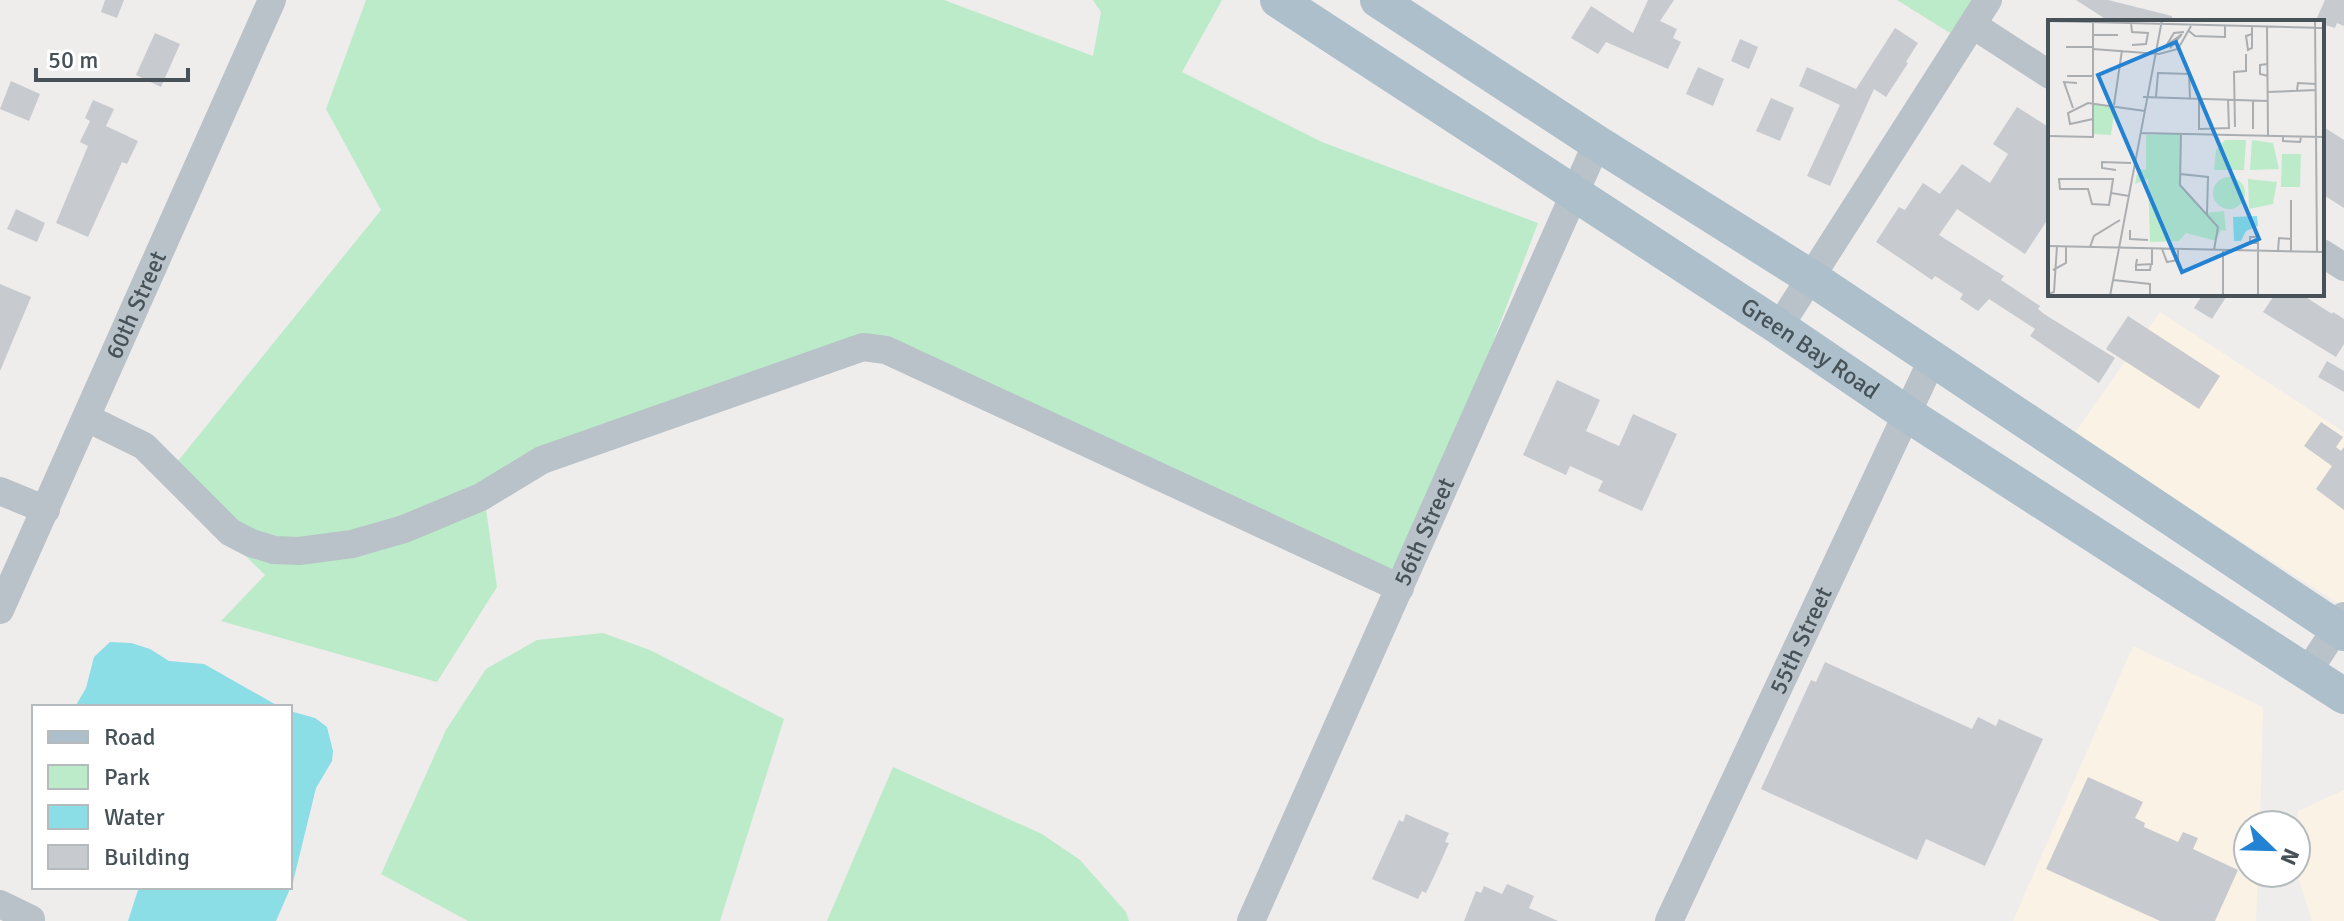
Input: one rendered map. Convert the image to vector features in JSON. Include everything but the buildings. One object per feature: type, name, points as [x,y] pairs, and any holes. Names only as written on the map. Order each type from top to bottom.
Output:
[{"type":"main road","name":"Green Bay Road","points":[[1278,0],[1907,414],[2344,696]]},
{"type":"main road","points":[[1378,0],[1810,277],[2341,626]]},
{"type":"street","name":"60th Street","points":[[0,610],[272,0]]},
{"type":"street","points":[[1779,327],[1988,0]]},
{"type":"street","points":[[1973,25],[2048,74]]},
{"type":"street","name":"56th Street","points":[[1251,921],[1597,143]]},
{"type":"street","points":[[2324,254],[2344,267]]},
{"type":"street","points":[[87,418],[144,446],[230,532],[274,550],[318,549],[352,544],[404,529],[481,497],[542,460],[863,347],[886,350],[1400,588]]},
{"type":"street","name":"55th Street","points":[[1669,921],[1933,358]]},
{"type":"street","points":[[0,491],[46,510]]},
{"type":"street","points":[[2307,673],[2341,626]]},
{"type":"street","points":[[0,904],[31,919]]},
{"type":"shaded area","points":[[2160,312],[2344,432],[2344,607],[2074,434]]},
{"type":"shaded area","points":[[2133,646],[2263,707],[2260,809],[2232,809],[2232,889],[2257,889],[2256,921],[2013,921]]},
{"type":"shaded area","points":[[2344,790],[2344,921],[2312,921],[2302,889],[2312,889],[2312,809],[2302,809]]},
{"type":"green space","points":[[366,0],[944,0],[1093,56],[1101,12],[1093,0],[1222,0],[1182,72],[1322,142],[1538,223],[1400,588],[886,350],[543,460],[485,502],[497,587],[437,682],[221,621],[265,575],[165,477],[381,210],[326,109]]},
{"type":"green space","points":[[1897,0],[1974,0],[1950,33]]},
{"type":"green space","points":[[603,633],[650,650],[784,719],[720,921],[468,921],[381,874],[446,730],[486,669],[537,640]]},
{"type":"green space","points":[[893,767],[1042,834],[1080,860],[1126,912],[1129,921],[827,921]]},
{"type":"water","points":[[110,642],[131,643],[150,649],[169,661],[204,664],[276,705],[76,705],[86,688],[94,657]]},
{"type":"water","points":[[292,712],[315,718],[327,727],[333,751],[332,761],[316,788],[292,884]]},
{"type":"water","points":[[138,889],[290,889],[276,921],[128,921]]}]
